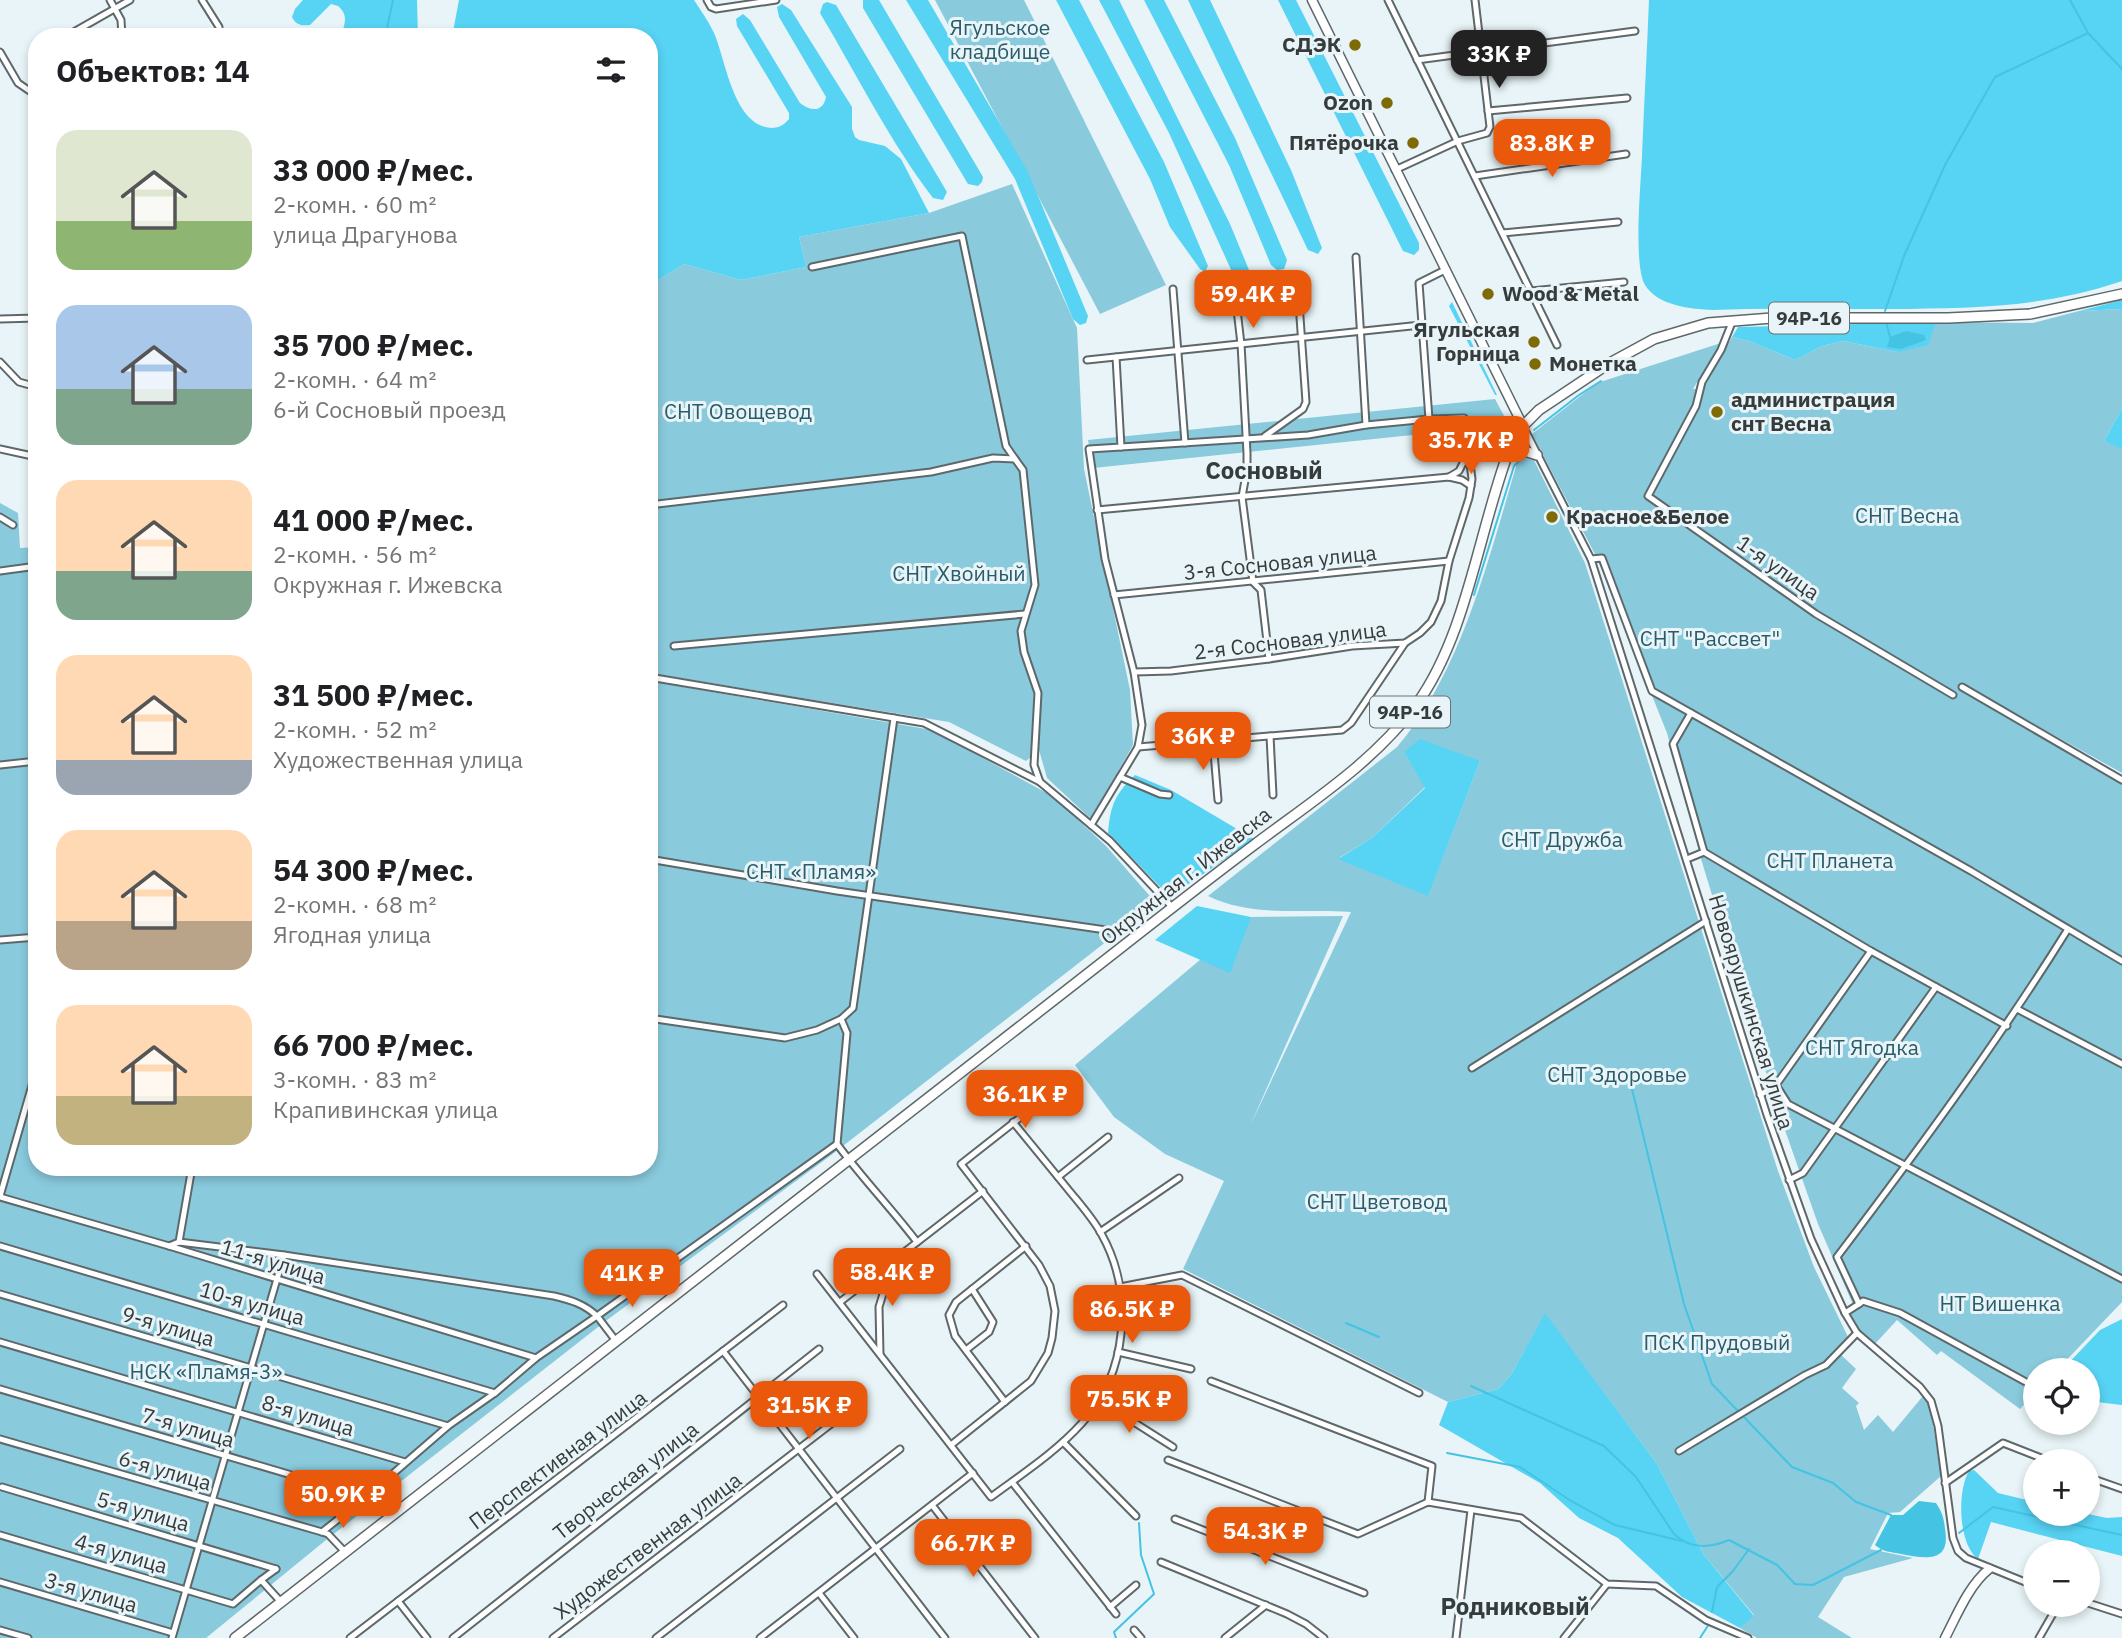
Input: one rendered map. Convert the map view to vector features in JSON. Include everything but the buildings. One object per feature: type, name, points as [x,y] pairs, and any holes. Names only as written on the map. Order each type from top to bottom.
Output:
[{"type":"main road","name":"Окружная г. Ижевска","points":[[235,1638],[1172,908],[1356,768],[1387,740],[1429,685],[1444,656],[1508,454],[1523,426],[1539,410],[1608,364],[1654,339],[1708,323],[1772,318],[1948,318],[2030,314],[2122,294]]},
{"type":"main road","points":[[1508,454],[1525,450],[1537,455]]},
{"type":"street","points":[[110,0],[121,20],[121,28]]},
{"type":"street","points":[[81,28],[130,0]]},
{"type":"street","points":[[202,0],[219,27]]},
{"type":"street","points":[[707,0],[712,8],[776,0]]},
{"type":"street","points":[[1312,0],[1523,426]]},
{"type":"street","points":[[1388,0],[1557,345]]},
{"type":"street","points":[[1395,170],[1458,141],[1487,133],[1490,127],[1475,0]]},
{"type":"street","points":[[1417,60],[1635,31]]},
{"type":"street","points":[[0,52],[18,83],[28,90]]},
{"type":"street","points":[[1488,111],[1628,98]]},
{"type":"street","points":[[1475,176],[1626,154]]},
{"type":"street","points":[[1503,233],[1618,222]]},
{"type":"street","points":[[812,267],[962,236],[1006,446],[1023,470],[1035,585],[1021,631],[1024,652],[1038,693],[1034,765],[1040,782]]},
{"type":"street","points":[[1356,257],[1366,425]]},
{"type":"street","points":[[1429,419],[1419,283],[1445,270]]},
{"type":"street","points":[[1531,291],[1624,282]]},
{"type":"street","points":[[1234,284],[1241,344],[1246,439],[1247,469],[1242,497],[1253,582],[1261,590],[1269,659]]},
{"type":"street","points":[[1173,289],[1185,443]]},
{"type":"street","points":[[1263,438],[1306,405],[1298,289]]},
{"type":"street","points":[[0,319],[28,318]]},
{"type":"street","name":"1-я улица","points":[[1732,320],[1721,350],[1702,383],[1696,406],[1648,496],[1816,614],[1953,695]]},
{"type":"street","points":[[1087,360],[1421,325]]},
{"type":"street","points":[[1116,357],[1121,447]]},
{"type":"street","points":[[0,362],[19,382],[28,384]]},
{"type":"street","points":[[1091,825],[1138,747],[1142,724],[1134,672],[1105,559],[1089,449],[1308,435],[1366,425],[1464,418],[1471,486],[1464,518],[1449,561]]},
{"type":"street","name":"Новоярушкинская улица","points":[[1523,426],[1591,559],[1760,1095],[1811,1238],[1857,1333],[1920,1387],[1931,1401],[1938,1426],[1952,1538],[1958,1551],[1989,1569],[2023,1582]]},
{"type":"street","points":[[0,449],[28,455]]},
{"type":"street","points":[[1448,477],[1459,471],[1469,450]]},
{"type":"street","points":[[658,504],[932,472],[993,458],[1015,459]]},
{"type":"street","points":[[1097,510],[1448,477],[1462,480],[1471,486]]},
{"type":"street","points":[[0,517],[13,524]]},
{"type":"street","points":[[1591,559],[1602,558],[1652,691],[1971,871],[2122,961]]},
{"type":"street","name":"3-я Сосновая улица","points":[[1114,595],[1449,561]]},
{"type":"street","name":"2-я Сосновая улица","points":[[1134,672],[1171,671],[1352,646],[1405,643],[1425,628],[1436,612],[1445,587],[1449,561]]},
{"type":"street","points":[[0,571],[28,567]]},
{"type":"street","points":[[674,646],[1024,614]]},
{"type":"street","points":[[1138,747],[1335,731],[1347,727],[1405,643]]},
{"type":"street","points":[[658,679],[924,723],[1040,782],[1111,841],[1172,908]]},
{"type":"street","points":[[1962,687],[2122,780]]},
{"type":"street","points":[[1691,713],[1673,744],[1704,852],[1871,951],[2007,1026]]},
{"type":"street","points":[[658,1019],[785,1038],[817,1030],[841,1019],[853,1008],[894,718]]},
{"type":"street","points":[[1270,736],[1273,795]]},
{"type":"street","points":[[1213,741],[1218,800]]},
{"type":"street","points":[[0,765],[28,762]]},
{"type":"street","points":[[1120,777],[1160,794],[1170,795]]},
{"type":"street","points":[[1687,859],[1704,852]]},
{"type":"street","points":[[658,860],[1112,931]]},
{"type":"street","points":[[1472,1068],[1706,921]]},
{"type":"street","points":[[1859,1304],[1837,1256],[1906,1167],[2007,1026],[2068,929]]},
{"type":"street","points":[[0,940],[28,938]]},
{"type":"street","points":[[1760,1095],[1776,1085],[1871,951]]},
{"type":"street","points":[[1789,1180],[1803,1173],[1936,987]]},
{"type":"street","points":[[2017,1009],[2122,1064]]},
{"type":"street","points":[[841,1019],[847,1033],[837,1144],[917,1242]]},
{"type":"street","points":[[951,1445],[1031,1381],[1048,1353],[1055,1311],[1050,1286],[1026,1246],[961,1164],[1073,1076]]},
{"type":"street","points":[[1776,1085],[1788,1104],[2122,1279]]},
{"type":"street","points":[[0,1197],[28,1099]]},
{"type":"street","points":[[817,1274],[991,1497],[1012,1482],[1063,1442],[1083,1422],[1099,1400],[1112,1375],[1123,1318],[1120,1287],[1113,1258],[1100,1232],[1013,1122]]},
{"type":"street","points":[[1058,1177],[1108,1137]]},
{"type":"street","points":[[322,1532],[448,1426],[495,1393],[537,1358],[837,1144]]},
{"type":"street","points":[[178,1242],[190,1176]]},
{"type":"street","points":[[1100,1232],[1180,1178]]},
{"type":"street","points":[[840,1302],[983,1191]]},
{"type":"street","name":"11-я улица","points":[[0,1197],[537,1358]]},
{"type":"street","points":[[169,1246],[178,1242],[284,1255],[554,1296],[587,1307],[616,1341]]},
{"type":"street","name":"10-я улица","points":[[0,1246],[495,1393]]},
{"type":"street","points":[[1005,1402],[952,1331],[948,1315],[956,1302],[1026,1246]]},
{"type":"street","points":[[172,1636],[284,1255]]},
{"type":"street","points":[[880,1354],[879,1307],[893,1260]]},
{"type":"street","points":[[1120,1287],[1182,1275],[1419,1393]]},
{"type":"street","points":[[965,1350],[989,1332],[993,1322],[972,1289]]},
{"type":"street","name":"9-я улица","points":[[0,1294],[448,1426]]},
{"type":"street","points":[[1846,1313],[1863,1301],[1900,1313],[2023,1380]]},
{"type":"street","name":"Перспективная улица","points":[[350,1638],[783,1304]]},
{"type":"street","points":[[1679,1451],[1826,1365],[1857,1333]]},
{"type":"street","name":"8-я улица","points":[[0,1342],[405,1462]]},
{"type":"street","name":"Творческая улица","points":[[453,1638],[819,1349]]},
{"type":"street","points":[[723,1351],[946,1638]]},
{"type":"street","points":[[1118,1352],[1191,1369]]},
{"type":"street","points":[[1210,1381],[1331,1430],[1432,1466],[1428,1502]]},
{"type":"street","name":"7-я улица","points":[[0,1389],[366,1497]]},
{"type":"street","points":[[1099,1400],[1173,1447]]},
{"type":"street","name":"Художественная улица","points":[[553,1638],[861,1401]]},
{"type":"street","name":"6-я улица","points":[[0,1439],[322,1532]]},
{"type":"street","points":[[1063,1442],[1136,1516]]},
{"type":"street","points":[[1945,1483],[2003,1443],[2023,1451]]},
{"type":"street","points":[[656,1638],[900,1449]]},
{"type":"street","points":[[1168,1460],[1358,1534],[1428,1502],[1521,1518],[1607,1584],[1656,1586],[1706,1620],[1748,1638]]},
{"type":"street","points":[[765,1637],[973,1473]]},
{"type":"street","points":[[2100,1481],[2122,1489]]},
{"type":"street","points":[[1012,1482],[1115,1614]]},
{"type":"street","name":"5-я улица","points":[[2,1487],[276,1569],[261,1580]]},
{"type":"street","points":[[932,1505],[1035,1638]]},
{"type":"street","points":[[1456,1638],[1471,1510]]},
{"type":"street","points":[[1175,1519],[1364,1593]]},
{"type":"street","points":[[322,1532],[328,1534],[345,1552]]},
{"type":"street","name":"4-я улица","points":[[0,1535],[233,1604],[261,1580]]},
{"type":"street","points":[[1161,1562],[1267,1605],[1306,1624],[1324,1638]]},
{"type":"street","points":[[1945,1638],[1981,1575],[1989,1569]]},
{"type":"street","points":[[261,1580],[281,1602]]},
{"type":"street","name":"3-я улица","points":[[0,1582],[172,1636]]},
{"type":"street","points":[[1564,1638],[1607,1584]]},
{"type":"street","points":[[1110,1607],[1136,1586]]},
{"type":"street","points":[[820,1593],[854,1638]]},
{"type":"street","points":[[398,1601],[427,1638]]},
{"type":"street","points":[[1225,1638],[1267,1605]]},
{"type":"street","points":[[2100,1607],[2122,1614]]},
{"type":"street","points":[[2039,1638],[2051,1617]]},
{"type":"street","points":[[0,1630],[28,1638]]},
{"type":"street","points":[[1134,1630],[1140,1638]]},
{"type":"green space","name":"Ягульское кладбище","points":[[935,0],[1024,0],[1166,285],[1100,314]]},
{"type":"green space","name":"СНТ Хвойный","points":[[1012,184],[1077,328],[1084,469],[1130,690],[1133,745],[1091,819],[1047,778],[1039,750],[1026,761],[949,722],[658,674],[658,280],[684,264],[741,280],[806,267],[799,237],[929,213]]},
{"type":"green space","points":[[2122,309],[2122,409],[2104,441],[2122,448],[2122,773],[1962,684],[1960,687],[2122,781],[2122,1302],[2068,1358],[2023,1358],[2023,1406],[2020,1409],[1941,1351],[1937,1355],[1897,1320],[1874,1345],[1859,1330],[1850,1314],[1855,1309],[1818,1224],[1774,1099],[1702,862],[1667,733],[1597,558],[1532,434],[1597,383],[1721,343],[1693,389],[1703,389],[1732,337],[1795,360],[1822,346],[1843,341],[1898,352],[1936,322],[2033,323],[2079,311]]},
{"type":"green space","points":[[1495,399],[1509,425],[1093,468],[1088,440]]},
{"type":"green space","points":[[1524,440],[1585,563],[1778,1171],[1814,1267],[1850,1341],[1839,1353],[1856,1369],[1842,1388],[1859,1403],[1856,1406],[1864,1430],[1878,1415],[1893,1432],[1923,1396],[1930,1405],[1941,1476],[1900,1512],[1888,1513],[1870,1549],[1913,1558],[1844,1577],[1818,1617],[1852,1638],[1757,1638],[1740,1628],[1754,1615],[1704,1555],[1657,1464],[1545,1314],[1511,1375],[1498,1389],[1448,1402],[1183,1269],[1224,1181],[1165,1154],[1114,1117],[1075,1065],[1251,917],[1343,916],[1250,1126],[1351,912],[1260,910],[1225,903],[1208,896],[1397,747],[1421,715],[1442,679],[1475,601]],"holes":[[[1404,752],[1480,761],[1428,895],[1339,858],[1372,838],[1425,787]]]},
{"type":"green space","name":"НСК «Пламя-3»","points":[[0,503],[18,513],[20,548],[28,548],[28,1176],[658,1176],[658,683],[932,730],[1054,797],[1106,846],[1156,903],[830,1156],[607,1320],[326,1540],[206,1638],[0,1638]]},
{"type":"shaded area","points":[[303,0],[417,0],[418,28],[343,28],[345,17],[338,6],[331,4],[310,25],[304,25],[295,22],[292,17]]},
{"type":"shaded area","points":[[459,0],[694,0],[714,33],[739,104],[758,124],[771,128],[785,123],[789,119],[789,113],[737,26],[736,19],[743,14],[750,20],[800,103],[816,109],[822,106],[826,97],[779,17],[777,7],[782,4],[791,10],[852,107],[852,129],[855,137],[885,146],[901,159],[929,213],[799,237],[806,267],[741,280],[684,264],[658,280],[658,28],[454,28]]},
{"type":"shaded area","points":[[863,0],[879,0],[983,177],[978,186],[968,184],[863,8]]},
{"type":"shaded area","points":[[906,0],[928,0],[1028,172],[1088,316],[1086,323],[1080,325],[1073,319],[1015,179]]},
{"type":"shaded area","points":[[1056,0],[1079,0],[1164,162],[1208,266],[1205,272],[1200,269],[1170,227],[1150,179]]},
{"type":"shaded area","points":[[1099,0],[1119,0],[1230,224],[1249,270],[1245,279],[1239,279],[1233,274],[1169,133]]},
{"type":"shaded area","points":[[1144,0],[1164,0],[1235,138],[1287,260],[1284,269],[1277,270],[1271,265],[1229,165]]},
{"type":"shaded area","points":[[1188,0],[1210,0],[1291,170],[1322,248],[1318,254],[1308,250]]},
{"type":"shaded area","points":[[1278,0],[1296,0],[1419,243],[1419,250],[1414,255],[1403,251]]},
{"type":"shaded area","points":[[1649,0],[2122,0],[2122,281],[2064,297],[2007,305],[1950,308],[1713,310],[1685,307],[1658,298],[1645,285],[1639,260],[1639,203]]},
{"type":"shaded area","points":[[827,2],[836,5],[947,192],[943,200],[933,198],[874,107],[820,13],[823,4]]},
{"type":"shaded area","points":[[2122,300],[2122,309],[2079,311]]},
{"type":"shaded area","points":[[1452,302],[1497,395],[1449,306]]},
{"type":"shaded area","points":[[1936,322],[1928,345],[1898,352],[1843,341],[1822,346],[1795,360],[1732,337],[1738,327]]},
{"type":"shaded area","points":[[1906,331],[1924,335],[1926,340],[1901,349],[1887,347],[1890,337]]},
{"type":"shaded area","points":[[2122,409],[2122,448],[2120,448],[2104,441]]},
{"type":"shaded area","points":[[1420,739],[1480,761],[1428,896],[1338,859],[1372,838],[1425,788],[1404,752]]},
{"type":"shaded area","points":[[1135,775],[1171,790],[1254,839],[1170,897],[1108,833],[1115,801]]},
{"type":"shaded area","points":[[1197,906],[1251,917],[1230,973],[1155,940]]},
{"type":"shaded area","points":[[1545,1313],[1657,1464],[1704,1555],[1754,1616],[1740,1628],[1682,1597],[1618,1538],[1579,1518],[1540,1483],[1439,1425],[1448,1402],[1498,1389],[1511,1375]]},
{"type":"shaded area","points":[[2122,1319],[2122,1405],[2100,1402],[2100,1358],[2073,1358],[2100,1330]]},
{"type":"shaded area","points":[[1974,1470],[1998,1493],[2023,1499],[2023,1526],[2100,1526],[2100,1517],[2122,1517],[2122,1556],[2100,1550],[2100,1540],[2060,1540],[1991,1522],[1978,1559],[1971,1552],[1963,1530],[1961,1504],[1969,1471]]},
{"type":"shaded area","points":[[1919,1501],[1936,1503],[1941,1512],[1946,1540],[1940,1553],[1919,1557],[1887,1551],[1875,1545],[1891,1515],[1903,1515]]},
{"type":"waterway","points":[[387,28],[393,0]]},
{"type":"waterway","points":[[2070,0],[2088,33],[2122,69]]},
{"type":"waterway","points":[[1885,311],[1904,256],[1946,163],[1995,77],[2088,33]]},
{"type":"waterway","points":[[1886,322],[1890,337]]},
{"type":"waterway","points":[[1534,430],[1601,381]]},
{"type":"waterway","points":[[1474,595],[1514,466],[1521,459]]},
{"type":"waterway","points":[[1632,1089],[1684,1304],[1712,1384],[1792,1467],[1833,1483],[1856,1502],[1891,1515]]},
{"type":"waterway","points":[[1346,1323],[1379,1337]]},
{"type":"waterway","points":[[1471,1386],[1604,1446],[1636,1477],[1674,1534],[1687,1543],[1708,1546],[1729,1540],[1777,1565],[1795,1584],[1813,1585],[1881,1550]]},
{"type":"waterway","points":[[1447,1453],[1520,1467],[1568,1499],[1615,1525],[1682,1541]]},
{"type":"waterway","points":[[1959,1533],[1993,1507],[2122,1535]]},
{"type":"waterway","points":[[1116,1638],[1114,1632],[1154,1594],[1141,1555],[1139,1523]]},
{"type":"waterway","points":[[1712,1612],[1717,1587],[1749,1549]]},
{"type":"waterway","points":[[1700,1638],[1709,1624]]},
{"type":"place","name":"СДЭК","points":[[1355,45]]},
{"type":"place","name":"Ozon","points":[[1387,103]]},
{"type":"place","name":"Пятёрочка","points":[[1413,143]]},
{"type":"place","name":"Wood & Metal","points":[[1488,294]]},
{"type":"place","name":"Ягульская Горница","points":[[1534,342]]},
{"type":"place","name":"Монетка","points":[[1535,364]]},
{"type":"place","name":"администрация снт Весна","points":[[1717,412]]},
{"type":"place","name":"Красное&Белое","points":[[1552,517]]},
{"type":"district","name":"Сосновый","points":[[1264,471]]},
{"type":"district","name":"Родниковый","points":[[1515,1607]]},
{"type":"park label","name":"СНТ Овощевод","points":[[738,412]]},
{"type":"park label","name":"СНТ Весна","points":[[1907,516]]},
{"type":"park label","name":"СНТ \"Рассвет\"","points":[[1710,639]]},
{"type":"park label","name":"СНТ Дружба","points":[[1562,840]]},
{"type":"park label","name":"СНТ Планета","points":[[1830,861]]},
{"type":"park label","name":"СНТ «Пламя»","points":[[811,872]]},
{"type":"park label","name":"СНТ Ягодка","points":[[1862,1048]]},
{"type":"park label","name":"СНТ Здоровье","points":[[1617,1075]]},
{"type":"park label","name":"СНТ Цветовод","points":[[1377,1202]]},
{"type":"park label","name":"НТ Вишенка","points":[[2000,1304]]},
{"type":"park label","name":"ПСК Прудовый","points":[[1717,1343]]}]
